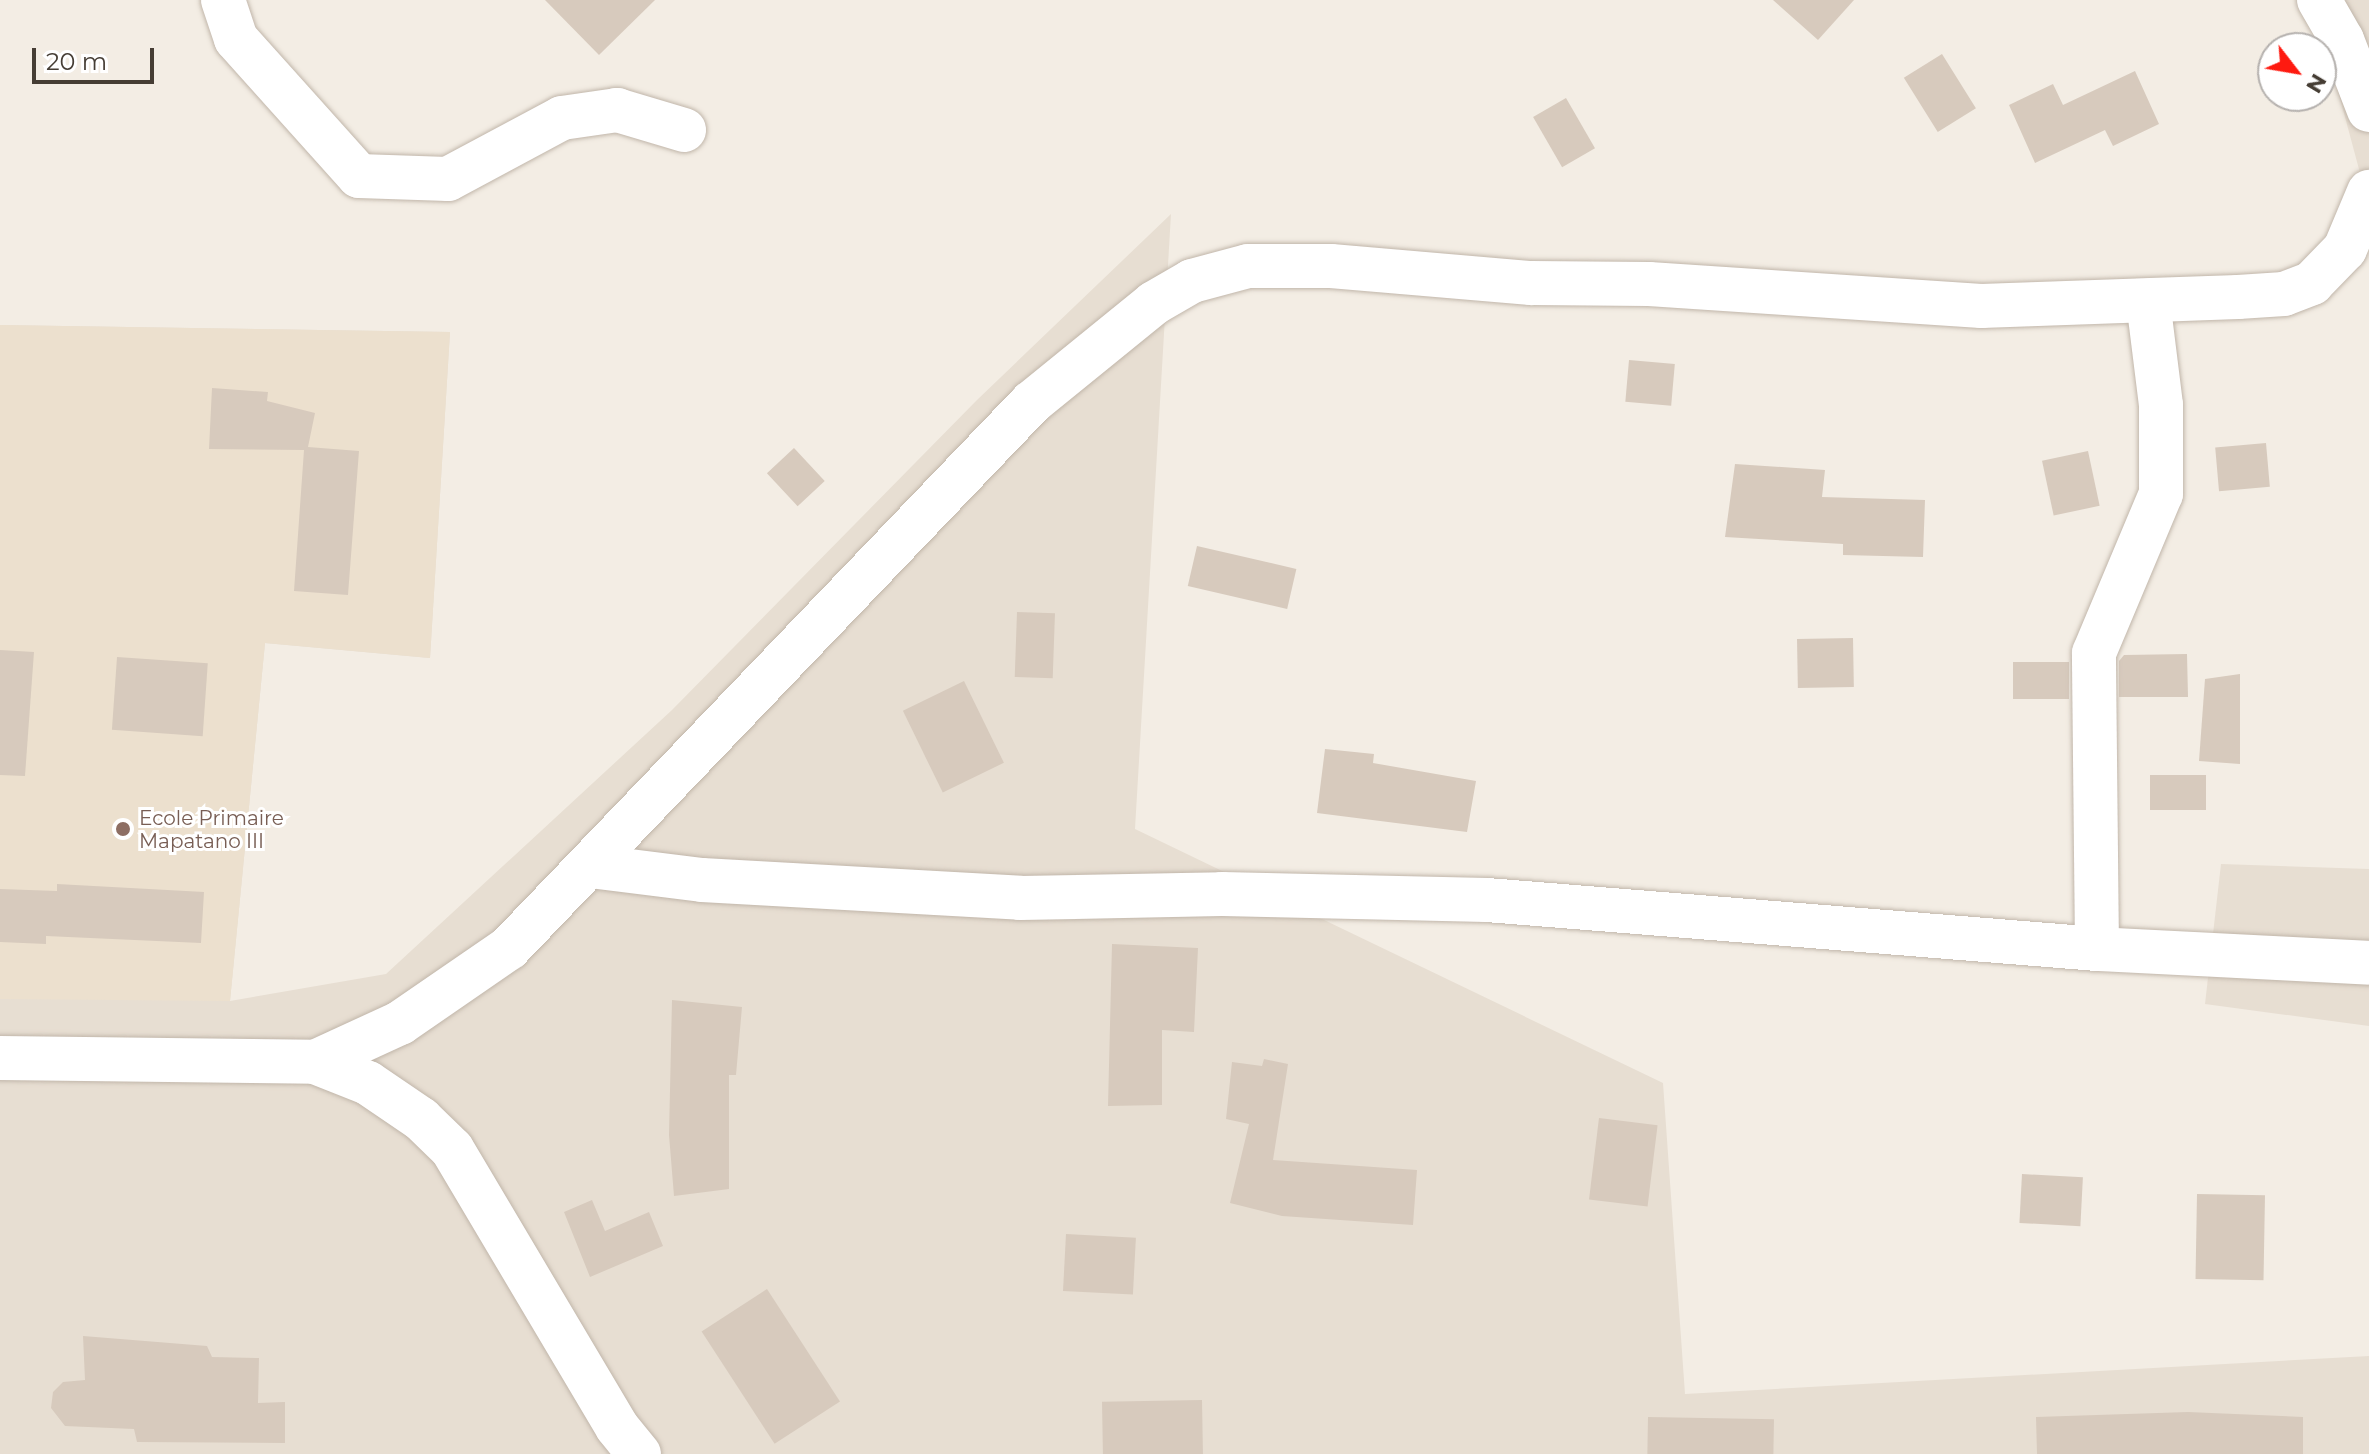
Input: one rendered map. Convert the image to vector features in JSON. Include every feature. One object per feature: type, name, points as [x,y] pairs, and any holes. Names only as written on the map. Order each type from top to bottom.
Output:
[{"type":"street","points":[[223,0],[236,39],[359,176],[448,179],[562,118],[617,110],[684,130]]},
{"type":"street","points":[[2319,0],[2342,40],[2369,110]]},
{"type":"street","points":[[315,1062],[400,1023],[450,992],[509,948],[1031,403],[1154,303],[1192,281],[1248,266],[1331,266],[1531,283],[1649,284],[1981,306],[2284,294],[2312,283],[2345,249],[2369,192]]},
{"type":"street","points":[[2097,949],[2094,653],[2161,494],[2161,405],[2148,301]]},
{"type":"street","points":[[590,866],[702,880],[1020,898],[1222,894],[1487,900],[2097,949],[2369,963]]},
{"type":"street","points":[[0,1058],[315,1062],[368,1083],[421,1119],[452,1149],[617,1427],[639,1454]]},
{"type":"shaded area","points":[[2297,0],[2369,0],[2369,188],[2360,173],[2337,87],[2337,32],[2316,32]]},
{"type":"shaded area","points":[[1171,214],[1135,829],[1663,1083],[1685,1394],[2369,1356],[2369,1454],[0,1454],[0,325],[450,332],[430,658],[265,643],[230,1001],[386,974],[672,710],[977,400]]},
{"type":"shaded area","name":"Ecole Primaire Mapatano III","points":[[0,325],[450,332],[430,658],[265,643],[230,1001],[0,999]]},
{"type":"shaded area","points":[[2221,864],[2369,869],[2369,1026],[2205,1004]]},
{"type":"building","points":[[545,0],[655,0],[599,55]]},
{"type":"building","points":[[1773,0],[1854,0],[1818,40]]},
{"type":"building","points":[[1942,54],[1976,108],[1938,132],[1904,78]]},
{"type":"building","points":[[2135,71],[2159,124],[2113,146],[2105,130],[2035,163],[2009,105],[2053,84],[2063,105]]},
{"type":"building","points":[[1566,98],[1595,148],[1562,167],[1533,117]]},
{"type":"building","points":[[1629,360],[1675,364],[1671,406],[1625,402]]},
{"type":"building","points":[[212,388],[268,392],[267,401],[315,413],[308,447],[359,451],[348,595],[294,591],[304,450],[209,449]]},
{"type":"building","points":[[2266,443],[2270,487],[2219,491],[2215,447]]},
{"type":"building","points":[[794,448],[825,481],[798,506],[767,473]]},
{"type":"building","points":[[2088,451],[2100,506],[2054,516],[2042,461]]},
{"type":"building","points":[[1735,464],[1825,470],[1822,497],[1925,500],[1923,557],[1843,555],[1843,544],[1725,537]]},
{"type":"building","points":[[1197,546],[1296,569],[1287,609],[1188,586]]},
{"type":"building","points":[[1017,612],[1055,613],[1053,678],[1015,677]]},
{"type":"building","points":[[1853,638],[1854,687],[1798,688],[1797,639]]},
{"type":"building","points":[[0,650],[34,652],[25,776],[0,775]]},
{"type":"building","points":[[2187,654],[2188,697],[2119,697],[2119,661],[2124,655]]},
{"type":"building","points":[[117,657],[208,663],[203,736],[112,730]]},
{"type":"building","points":[[2013,662],[2069,662],[2069,699],[2013,699]]},
{"type":"building","points":[[2240,674],[2240,764],[2199,761],[2205,679]]},
{"type":"building","points":[[964,681],[1004,763],[943,793],[903,711]]},
{"type":"building","points":[[1325,749],[1374,754],[1373,763],[1476,781],[1467,832],[1317,813]]},
{"type":"building","points":[[2150,775],[2206,775],[2206,810],[2150,810]]},
{"type":"building","points":[[57,884],[204,892],[201,943],[46,936],[46,944],[0,942],[0,889],[57,891]]},
{"type":"building","points":[[1112,944],[1198,948],[1194,1032],[1162,1030],[1162,1105],[1108,1106]]},
{"type":"building","points":[[672,1000],[742,1007],[736,1075],[729,1075],[729,1189],[674,1196],[669,1135]]},
{"type":"building","points":[[1264,1059],[1288,1064],[1273,1160],[1417,1170],[1413,1225],[1282,1216],[1230,1203],[1249,1124],[1226,1119],[1232,1062],[1262,1066]]},
{"type":"building","points":[[1599,1118],[1658,1125],[1648,1207],[1589,1199]]},
{"type":"building","points":[[2022,1174],[2083,1177],[2080,1226],[2019,1223]]},
{"type":"building","points":[[2197,1194],[2265,1195],[2264,1280],[2196,1279]]},
{"type":"building","points":[[592,1200],[605,1231],[649,1212],[663,1246],[590,1277],[564,1212]]},
{"type":"building","points":[[1066,1234],[1136,1238],[1133,1295],[1063,1291]]},
{"type":"building","points":[[767,1289],[840,1401],[775,1444],[702,1331]]},
{"type":"building","points":[[83,1336],[207,1346],[212,1357],[259,1358],[258,1403],[285,1402],[285,1443],[137,1442],[134,1429],[65,1426],[51,1408],[53,1392],[63,1382],[85,1380]]},
{"type":"building","points":[[1202,1400],[1203,1454],[1103,1454],[1102,1402]]},
{"type":"building","points":[[2188,1412],[2303,1417],[2303,1454],[2037,1454],[2036,1417]]},
{"type":"building","points":[[1648,1417],[1774,1419],[1773,1454],[1647,1454]]},
{"type":"place","name":"Ecole Primaire Mapatano III","points":[[123,829]]}]
